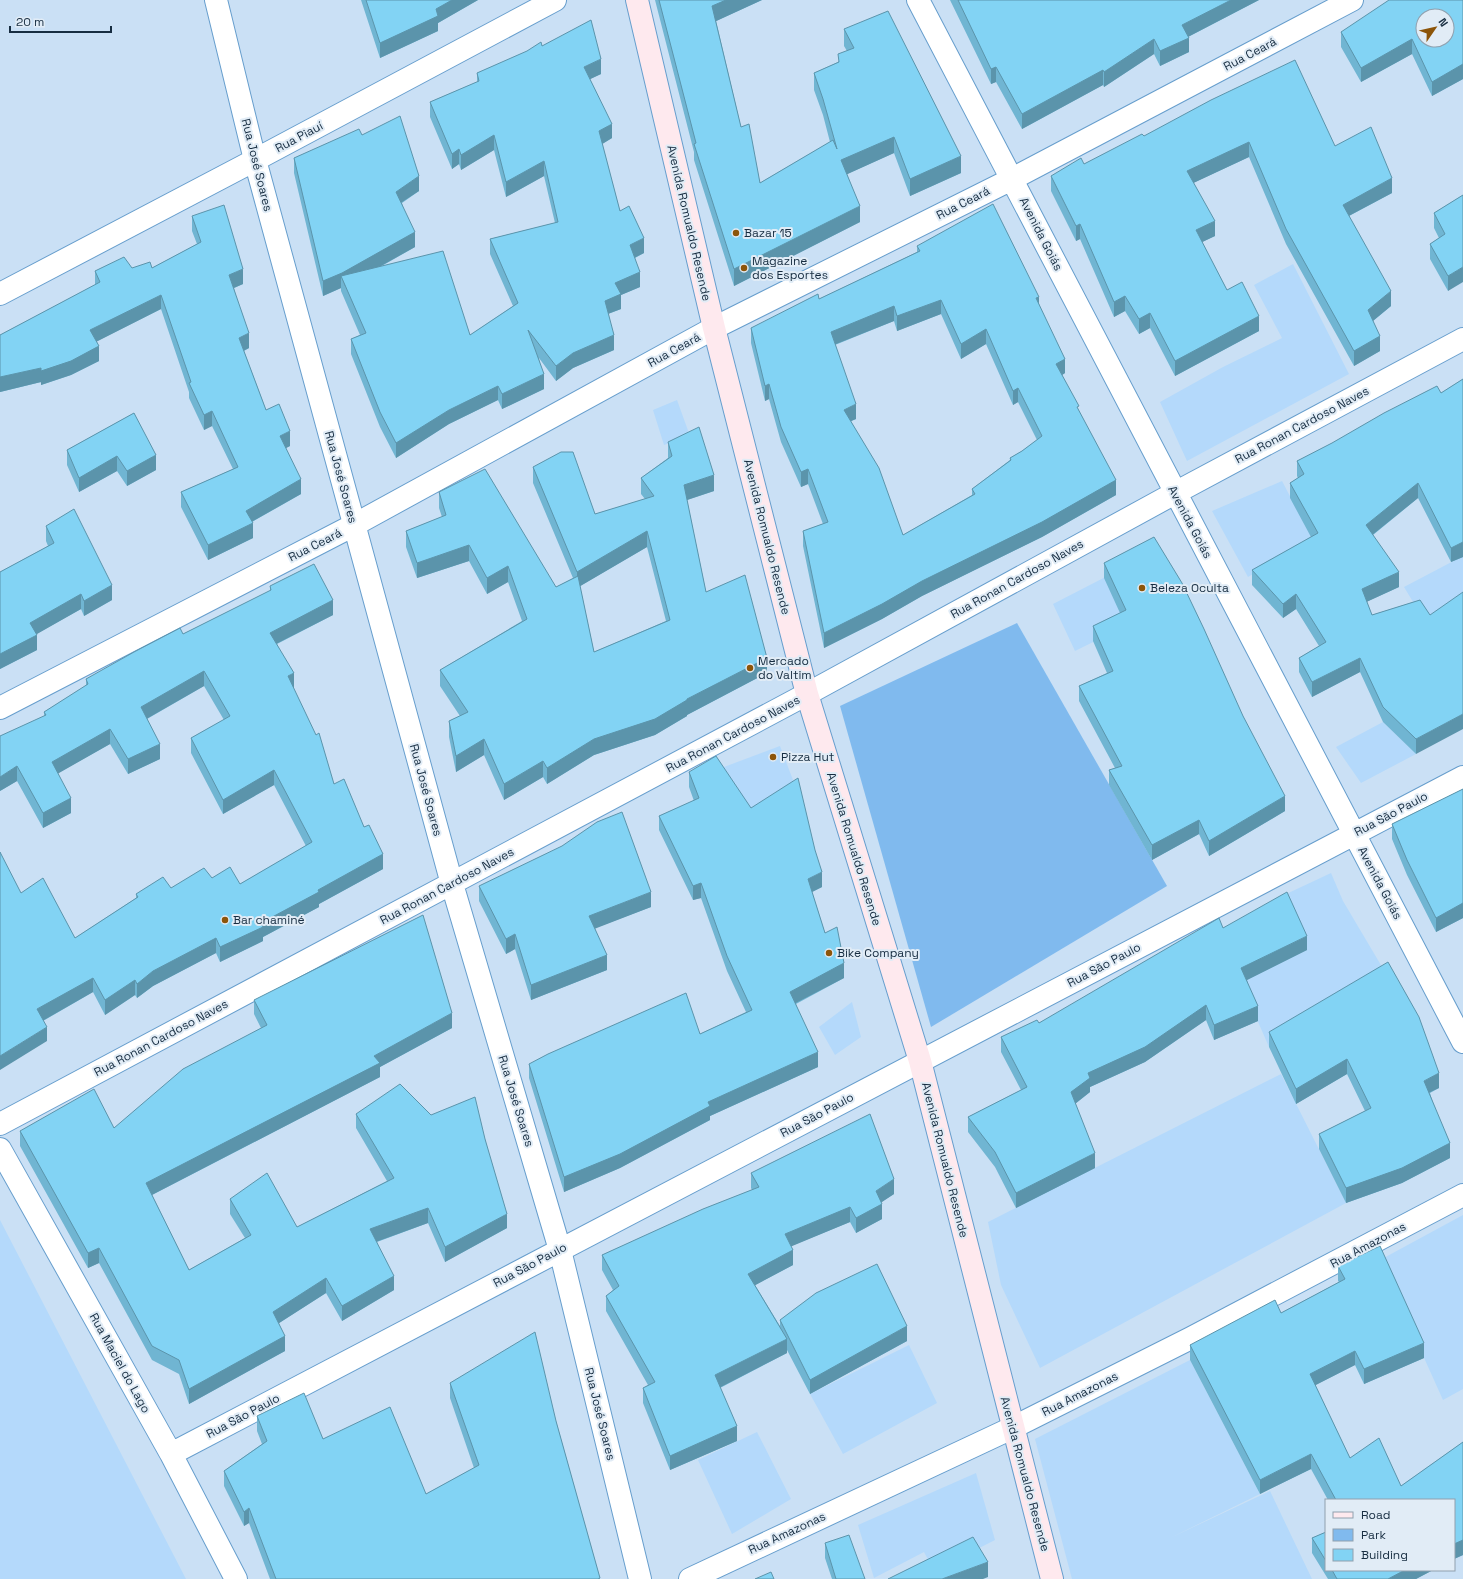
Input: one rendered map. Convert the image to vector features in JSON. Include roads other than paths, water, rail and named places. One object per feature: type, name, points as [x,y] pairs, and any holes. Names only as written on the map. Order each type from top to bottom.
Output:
[{"type":"street","name":"Rua José Soares","points":[[216,0],[255,160],[452,884],[560,1250],[640,1579]]},
{"type":"street","name":"Rua Piauí","points":[[0,294],[555,0]]},
{"type":"street","name":"Avenida Romualdo Resende","points":[[637,0],[714,328],[807,694],[920,1061],[1012,1428],[1052,1579]]},
{"type":"street","name":"Avenida Goiás","points":[[918,0],[1463,1042]]},
{"type":"street","name":"Rua Ceará","points":[[0,708],[354,525],[714,328],[1012,179],[1352,0]]},
{"type":"street","name":"Rua Ronan Cardoso Naves","points":[[0,1124],[807,694],[1175,493],[1463,339]]},
{"type":"street","name":"Rua São Paulo","points":[[171,1454],[1463,776]]},
{"type":"street","name":"Rua Maciel do Lago","points":[[0,1149],[171,1454],[236,1579]]},
{"type":"street","name":"Rua Amazonas","points":[[690,1579],[1012,1428],[1191,1338],[1463,1195]]},
{"type":"place","name":"Bazar 15","points":[[736,233]]},
{"type":"place","name":"Magazine dos Esportes","points":[[744,268]]},
{"type":"place","name":"Beleza Oculta","points":[[1142,588]]},
{"type":"place","name":"Mercado do Valtim","points":[[750,668]]},
{"type":"place","name":"Pizza Hut","points":[[773,757]]},
{"type":"place","name":"Bar chaminé","points":[[225,920]]},
{"type":"place","name":"Bike Company","points":[[829,953]]}]
